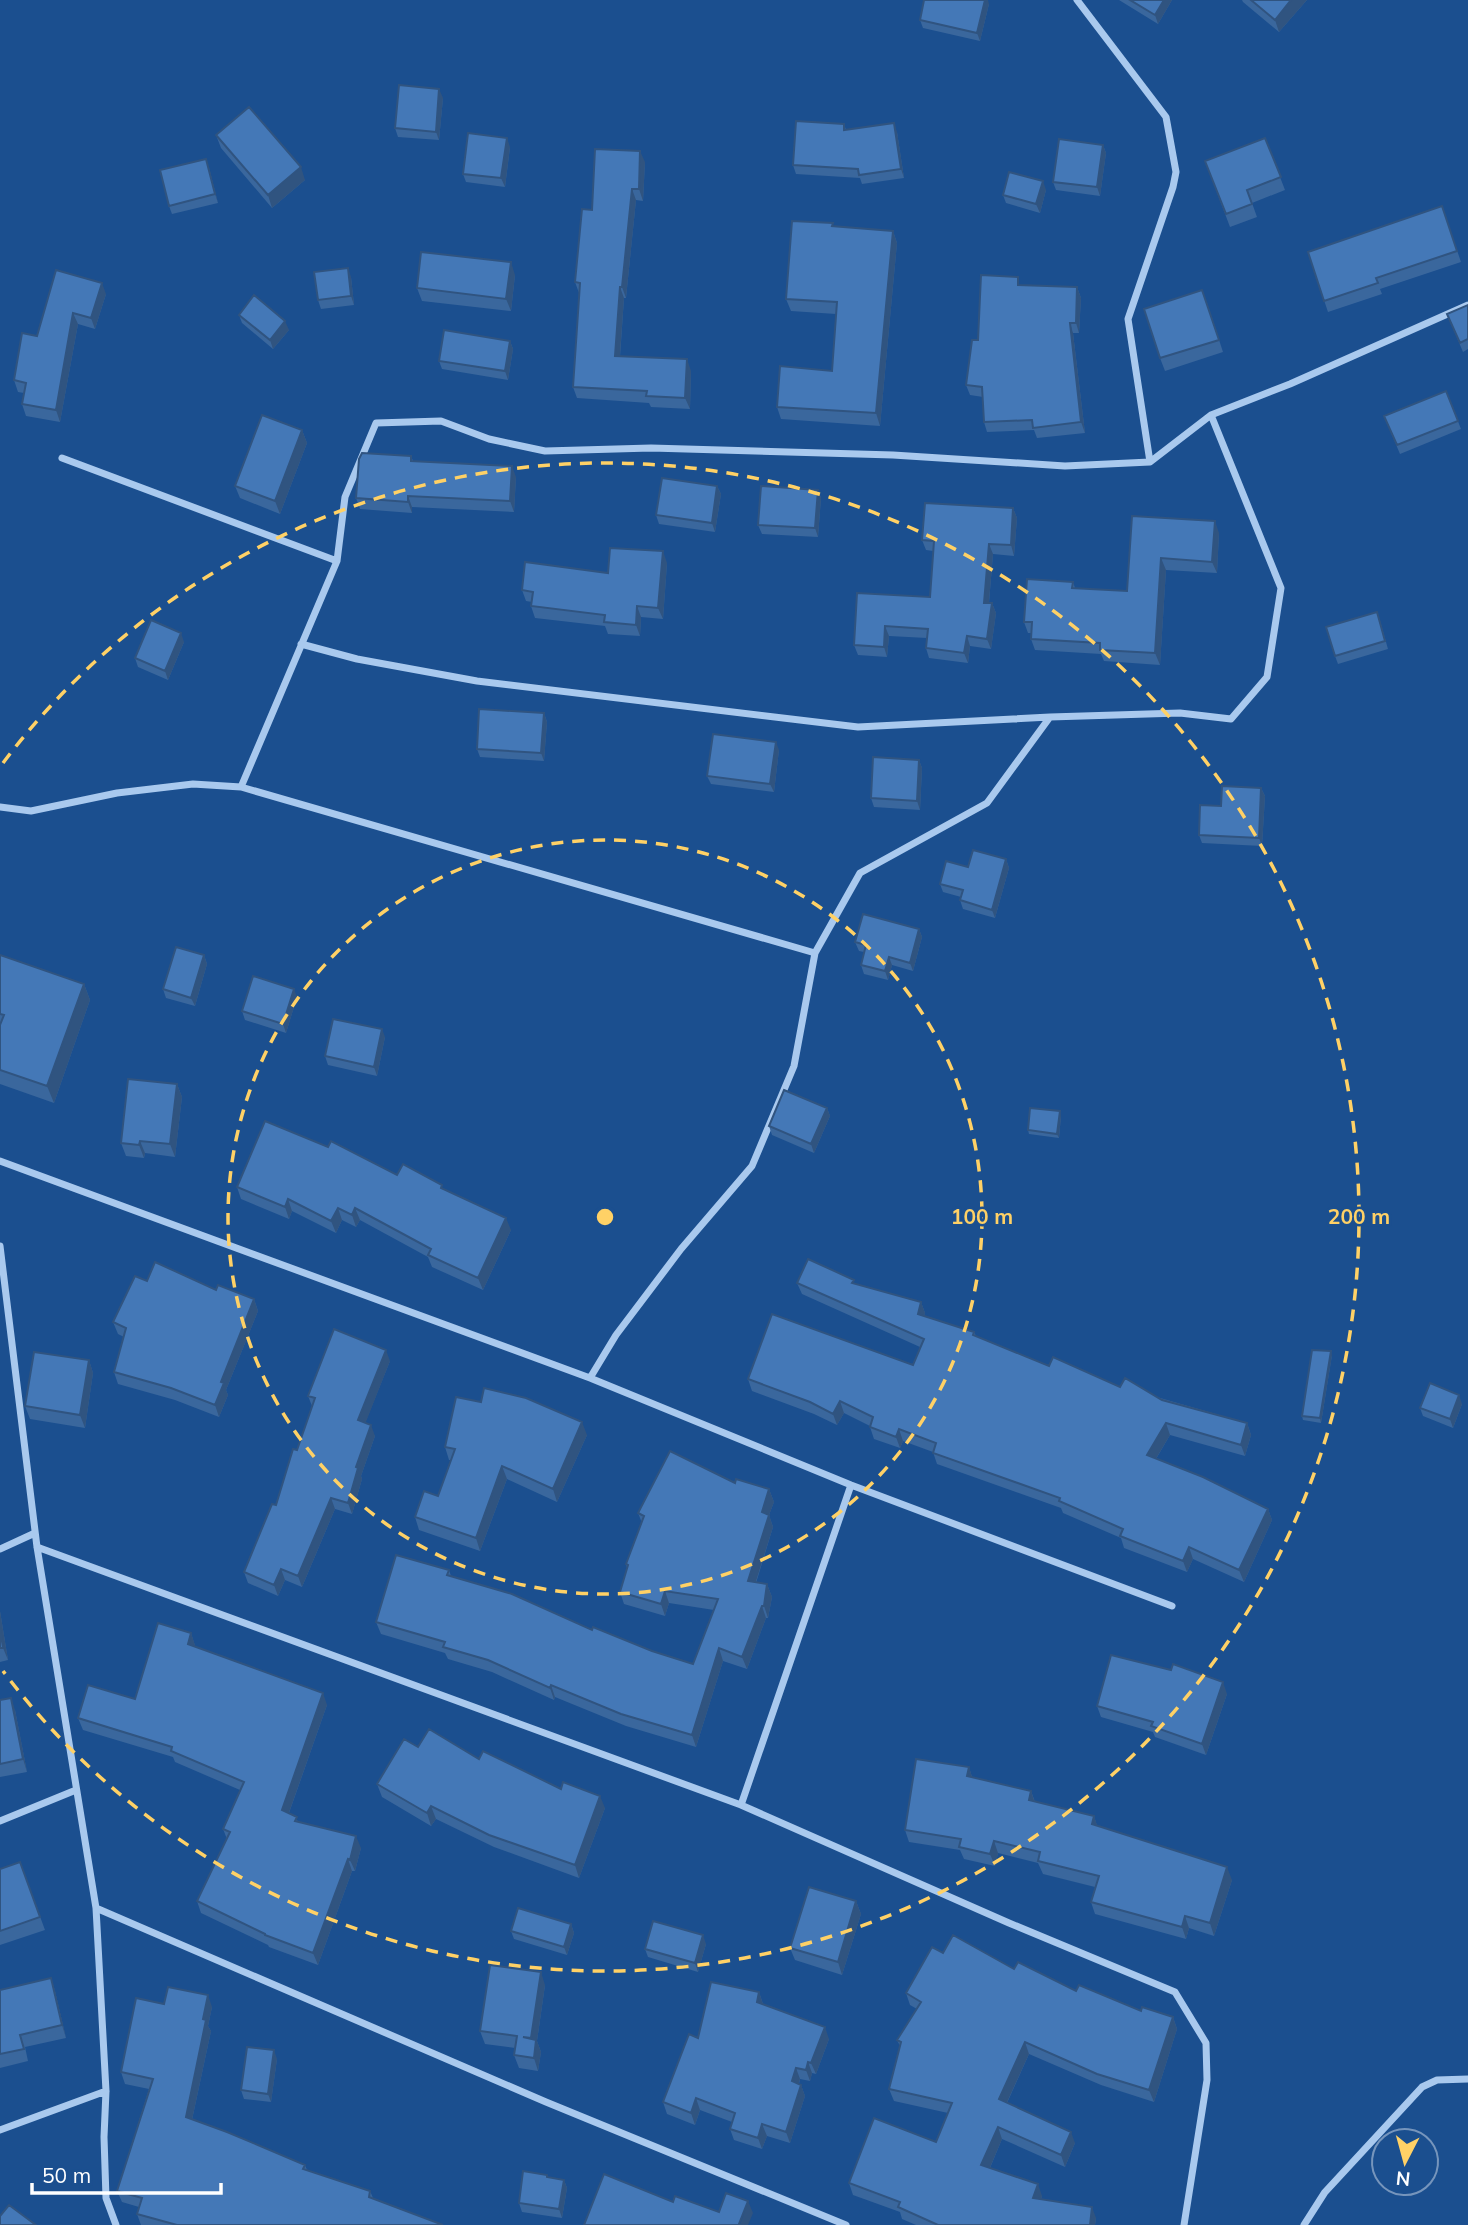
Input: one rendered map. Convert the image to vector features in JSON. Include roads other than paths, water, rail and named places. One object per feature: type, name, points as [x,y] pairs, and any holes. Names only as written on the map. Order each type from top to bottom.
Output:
[{"type":"street","points":[[1077,0],[1166,117],[1176,172],[1128,319],[1150,462]]},
{"type":"street","points":[[241,787],[337,561],[345,497],[376,424],[441,421],[489,439],[545,451],[651,448],[866,454],[1065,466],[1150,462],[1211,415],[1290,384],[1468,305]]},
{"type":"street","points":[[301,644],[356,659],[477,681],[858,727],[1050,716],[1180,713],[1231,719],[1267,677],[1281,588],[1211,415]]},
{"type":"street","points":[[62,458],[337,561]]},
{"type":"street","points":[[590,1378],[616,1335],[681,1249],[752,1166],[793,1066],[815,953],[860,873],[987,803],[1050,716]]},
{"type":"street","points":[[0,807],[31,811],[117,793],[192,784],[241,787],[815,953]]},
{"type":"street","points":[[0,1161],[590,1378],[851,1485],[1171,1606]]},
{"type":"street","points":[[0,1246],[37,1547],[96,1908],[106,2091],[106,2198],[116,2225]]},
{"type":"street","points":[[741,1805],[851,1485]]},
{"type":"street","points":[[0,1549],[35,1532]]},
{"type":"street","points":[[37,1547],[741,1805],[1009,1923],[1175,1992],[1206,2043],[1207,2080],[1184,2225]]},
{"type":"street","points":[[0,1821],[76,1790]]},
{"type":"street","points":[[96,1908],[546,2102],[846,2225]]},
{"type":"street","points":[[1304,2225],[1325,2192],[1422,2087],[1437,2080],[1468,2079]]},
{"type":"street","points":[[0,2130],[106,2091]]}]
